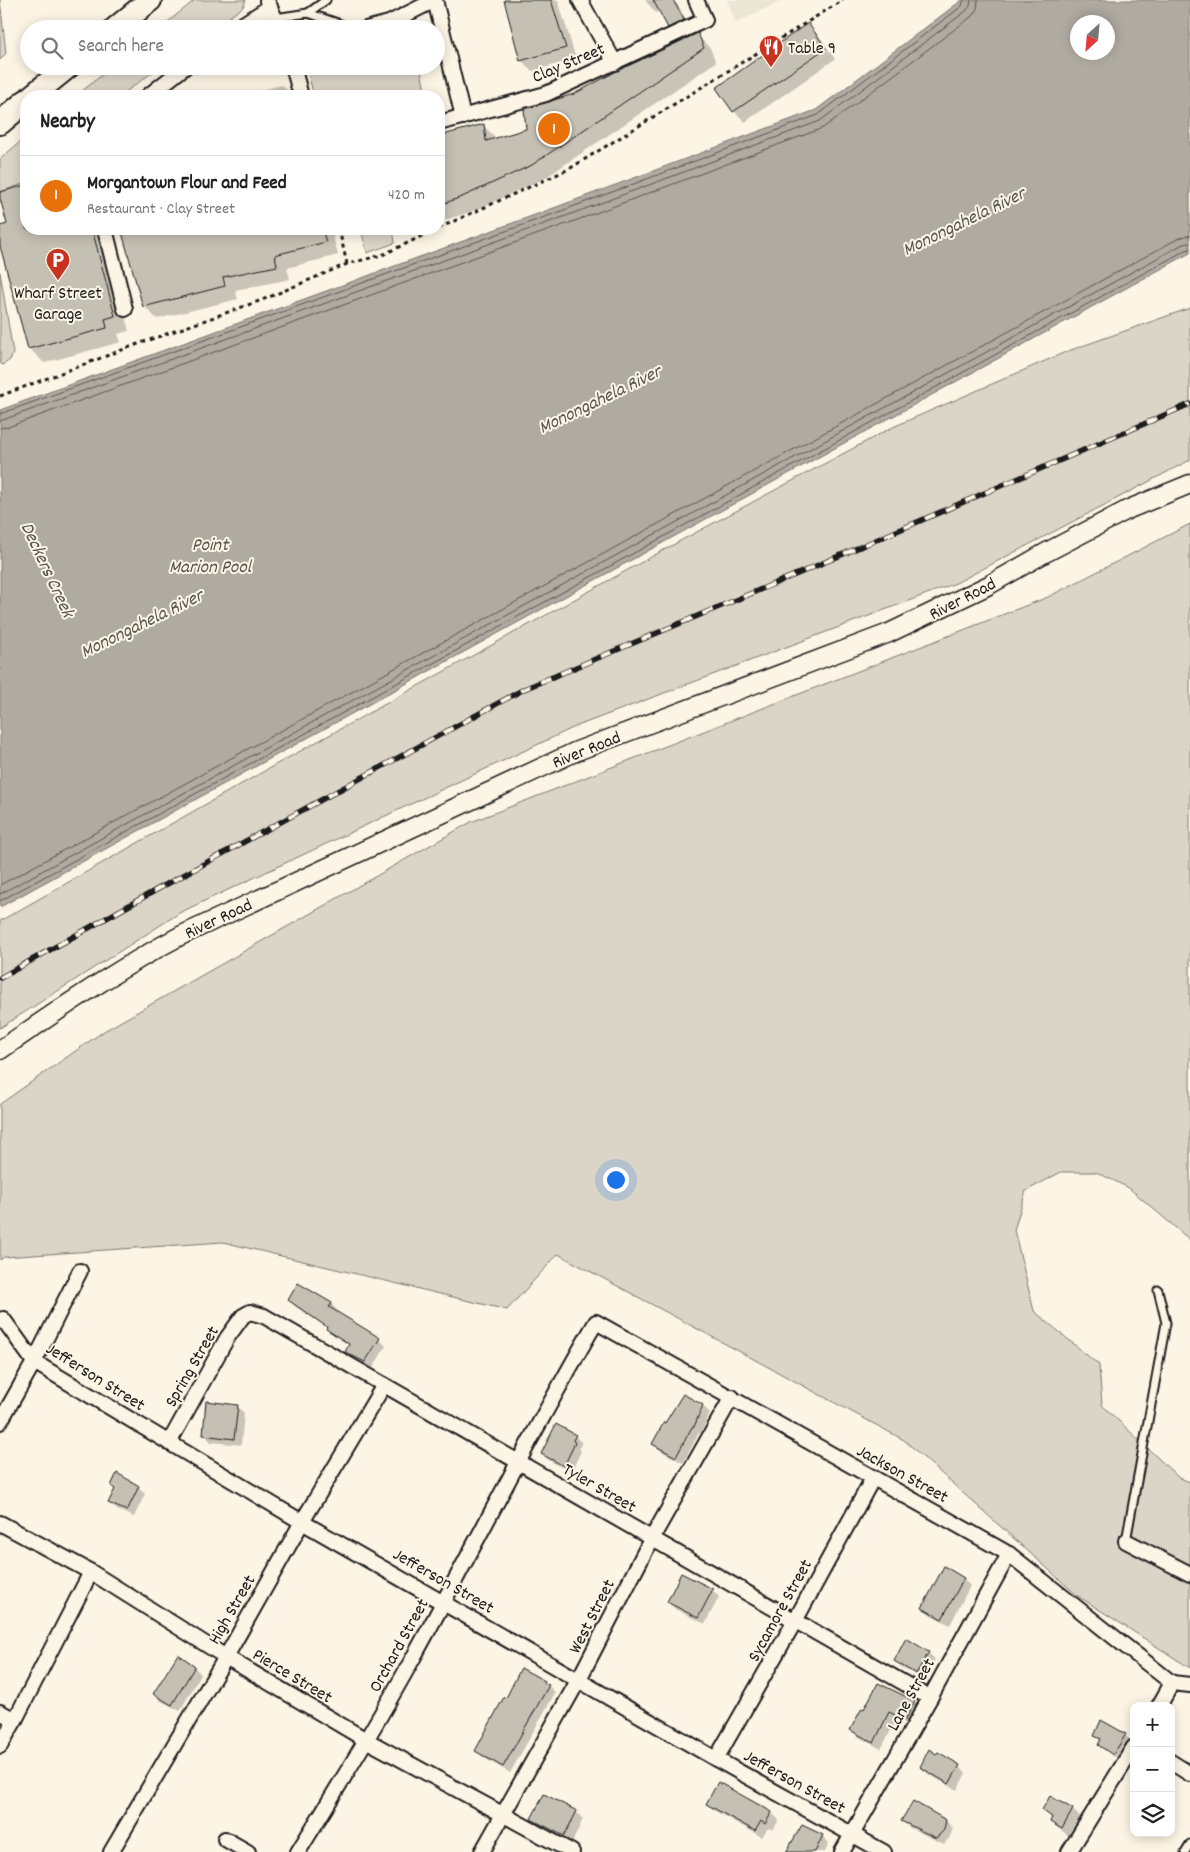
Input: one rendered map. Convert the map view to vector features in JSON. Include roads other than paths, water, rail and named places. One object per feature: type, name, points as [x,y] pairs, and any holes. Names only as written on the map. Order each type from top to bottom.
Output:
[{"type":"main road","points":[[125,20],[150,0]]},
{"type":"main road","points":[[40,90],[58,75]]},
{"type":"main road","points":[[0,123],[20,107]]},
{"type":"street","points":[[395,20],[435,0],[440,20]]},
{"type":"street","points":[[580,0],[615,63]]},
{"type":"street","name":"Clay Street","points":[[445,122],[546,94],[705,20],[696,0]]},
{"type":"street","points":[[258,20],[273,14]]},
{"type":"street","points":[[445,42],[463,117]]},
{"type":"street","points":[[156,90],[175,75]]},
{"type":"street","points":[[295,75],[299,90]]},
{"type":"street","points":[[106,235],[125,309]]},
{"type":"street","name":"River Road","points":[[0,1050],[98,984],[180,936],[577,751],[827,658],[915,622],[989,585],[1054,548],[1129,509],[1190,484]]},
{"type":"street","points":[[0,1422],[34,1362],[80,1270]]},
{"type":"street","name":"Tyler Street","points":[[250,1312],[264,1316],[930,1698]]},
{"type":"street","name":"Spring Street","points":[[169,1443],[227,1338],[243,1316],[250,1312]]},
{"type":"street","name":"Jefferson Street","points":[[3,1319],[34,1362],[302,1522],[444,1601],[716,1759],[853,1833],[884,1852]]},
{"type":"street","name":"Jackson Street","points":[[596,1322],[1008,1554],[1172,1683]]},
{"type":"street","name":"Orchard Street","points":[[298,1852],[366,1740],[596,1322]]},
{"type":"street","name":"High Street","points":[[111,1852],[226,1657],[302,1522],[384,1385]]},
{"type":"street","name":"West Street","points":[[482,1852],[579,1679],[652,1538],[732,1398]]},
{"type":"street","name":"Sycamore Street","points":[[716,1759],[795,1621],[873,1478]]},
{"type":"street","name":"Pierce Street","points":[[0,1523],[91,1572],[226,1657],[366,1740],[572,1852]]},
{"type":"street","points":[[1126,1541],[1190,1574]]},
{"type":"street","name":"Lane Street","points":[[842,1852],[930,1698],[1008,1554]]},
{"type":"street","points":[[0,1746],[91,1572]]},
{"type":"street","points":[[1161,1702],[1172,1683],[1190,1684]]},
{"type":"street","points":[[0,1712],[15,1720]]},
{"type":"street","points":[[1069,1852],[1130,1753]]},
{"type":"street","points":[[1175,1765],[1190,1774]]},
{"type":"street","points":[[225,1839],[248,1852]]},
{"type":"lane","points":[[308,13],[326,0]]},
{"type":"lane","points":[[273,14],[308,13],[329,20]]},
{"type":"lane","points":[[1126,1541],[1166,1323],[1158,1290]]},
{"type":"lane","points":[[1185,1852],[1190,1844]]},
{"type":"water","name":"Point Marion Pool","points":[[962,0],[1190,0],[1190,253],[0,907],[0,410],[562,205],[816,110]]},
{"type":"railway","points":[[0,978],[158,889],[524,689],[802,572],[1190,404]]},
{"type":"place","name":"Table 9","points":[[771,68]]},
{"type":"place","name":"Morgantown Flour and Feed","points":[[554,129]]},
{"type":"place","name":"Wharf Street Garage","points":[[58,281]]},
{"type":"water label","name":"Monongahela River","points":[[963,220]]},
{"type":"water label","name":"Monongahela River","points":[[599,398]]},
{"type":"water label","name":"Deckers Creek","points":[[49,569]]},
{"type":"water label","name":"Monongahela River","points":[[141,622]]}]
